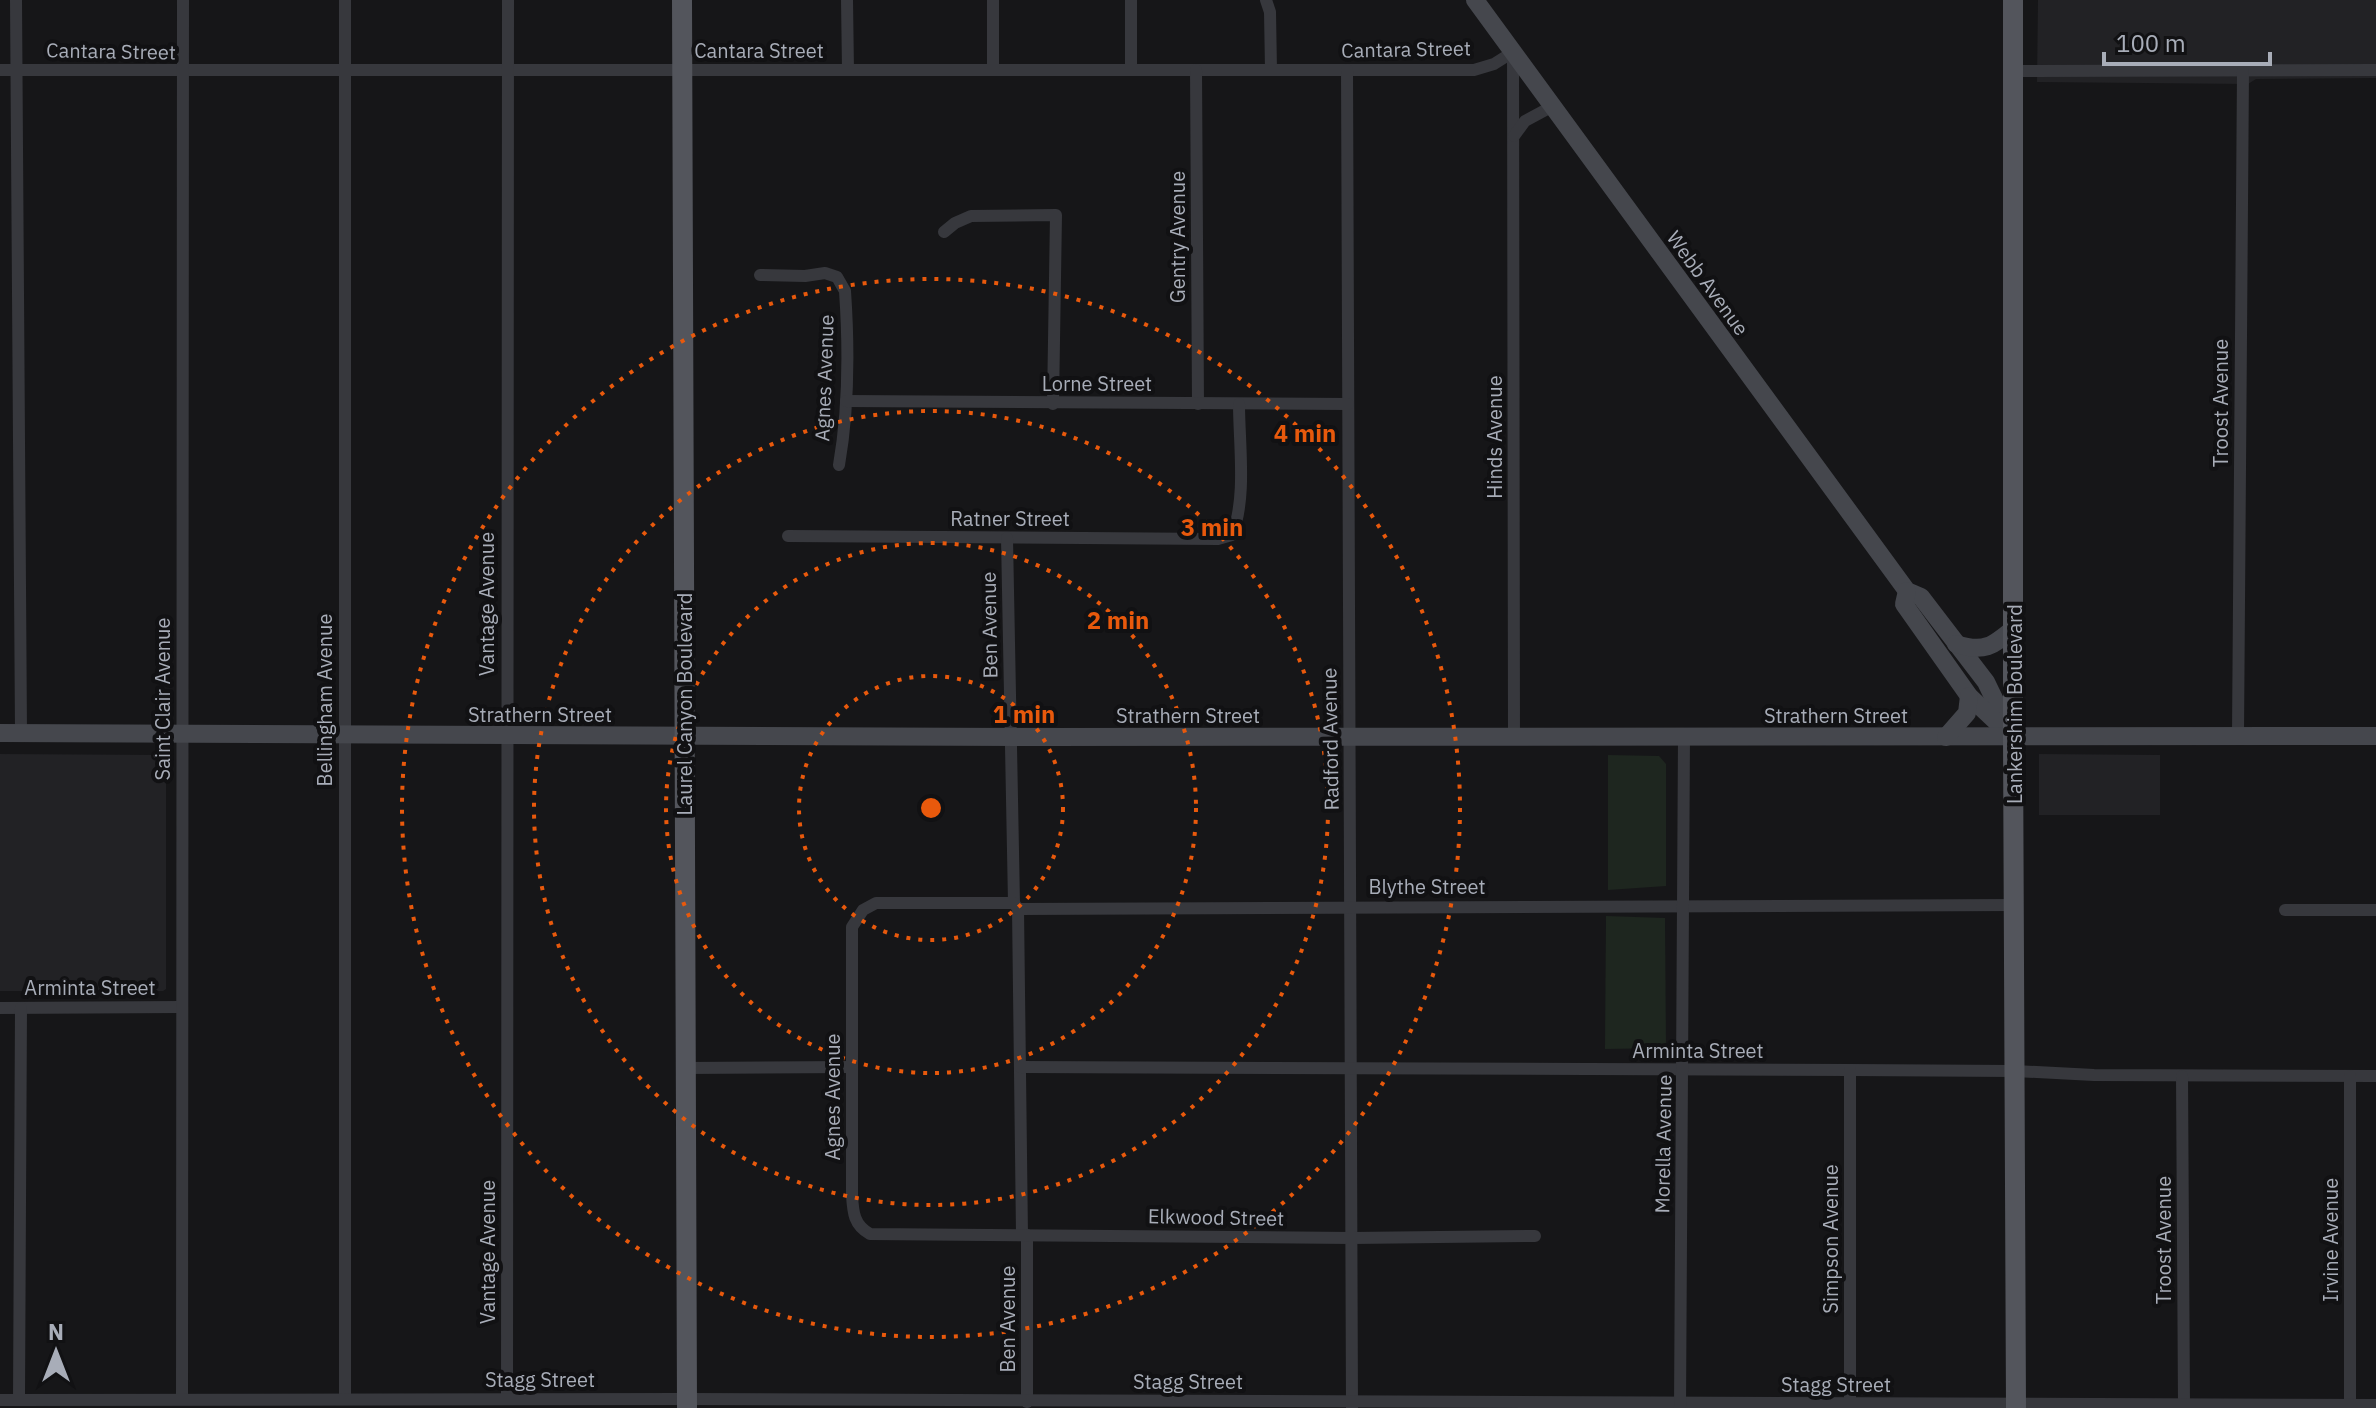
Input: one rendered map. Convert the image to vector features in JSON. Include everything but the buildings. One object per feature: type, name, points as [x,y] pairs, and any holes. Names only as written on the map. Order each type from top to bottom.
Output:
[{"type":"main road","name":"Laurel Canyon Boulevard","points":[[682,0],[687,1404]]},
{"type":"main road","name":"Lankershim Boulevard","points":[[2013,0],[2016,1406]]},
{"type":"street","points":[[16,0],[21,733]]},
{"type":"street","name":"Saint Clair Avenue","points":[[182,1399],[183,0]]},
{"type":"street","name":"Bellingham Avenue","points":[[345,0],[345,1399]]},
{"type":"street","name":"Vantage Avenue","points":[[507,1399],[508,0]]},
{"type":"street","points":[[847,0],[848,70]]},
{"type":"street","points":[[993,0],[993,69]]},
{"type":"street","points":[[1131,0],[1131,70]]},
{"type":"street","points":[[1266,0],[1270,12],[1271,70]]},
{"type":"street","name":"Webb Avenue","points":[[1475,0],[1907,591],[1921,597],[1986,682],[2013,738]]},
{"type":"street","name":"Cantara Street","points":[[0,70],[1474,70],[1494,64],[1513,52]]},
{"type":"street","name":"Hinds Avenue","points":[[1513,52],[1514,737]]},
{"type":"street","name":"Gentry Avenue","points":[[1196,70],[1198,404]]},
{"type":"street","name":"Radford Avenue","points":[[1347,70],[1352,1405]]},
{"type":"street","points":[[2014,71],[2376,70]]},
{"type":"street","name":"Troost Avenue","points":[[2238,735],[2243,71]]},
{"type":"street","points":[[1514,136],[1525,121],[1551,107]]},
{"type":"street","points":[[944,232],[971,216],[1056,215],[1053,404]]},
{"type":"street","name":"Agnes Avenue","points":[[760,275],[825,273],[837,277],[845,291],[846,401],[839,465]]},
{"type":"street","name":"Lorne Street","points":[[846,401],[1348,404]]},
{"type":"street","name":"Ratner Street","points":[[788,536],[1218,539],[1232,535],[1240,502],[1239,404]]},
{"type":"street","name":"Ben Avenue","points":[[1007,538],[1025,1235],[1023,1404]]},
{"type":"street","name":"Webb Avenue","points":[[1907,591],[1904,604],[1969,696],[2013,738]]},
{"type":"street","points":[[1956,644],[1987,648],[2014,628]]},
{"type":"street","points":[[1946,737],[1967,713],[1969,696]]},
{"type":"street","name":"Strathern Street","points":[[0,733],[1012,737],[2376,736]]},
{"type":"street","name":"Morella Avenue","points":[[1680,1406],[1684,737]]},
{"type":"street","name":"Blythe Street","points":[[852,927],[863,910],[876,903],[1016,906],[2015,905]]},
{"type":"street","points":[[2285,910],[2376,910]]},
{"type":"street","name":"Agnes Avenue","points":[[852,927],[853,1214],[861,1229],[870,1234],[896,1235]]},
{"type":"street","name":"Arminta Street","points":[[0,1008],[181,1007]]},
{"type":"street","points":[[19,1399],[21,1008]]},
{"type":"street","points":[[685,1068],[852,1067]]},
{"type":"street","name":"Arminta Street","points":[[1020,1067],[2015,1071],[2094,1075],[2376,1076]]},
{"type":"street","name":"Simpson Avenue","points":[[1850,1070],[1850,1406]]},
{"type":"street","name":"Troost Avenue","points":[[2182,1076],[2184,1404]]},
{"type":"street","name":"Irvine Avenue","points":[[2350,1076],[2350,1405]]},
{"type":"street","name":"Elkwood Street","points":[[896,1235],[1535,1236]]},
{"type":"street","name":"Stagg Street","points":[[0,1400],[182,1399],[200,1404],[345,1399],[507,1399],[687,1404],[2376,1405]]},
{"type":"shaded area","points":[[2038,0],[2376,0],[2376,78],[2256,79],[2248,84],[2037,82]]},
{"type":"shaded area","points":[[0,754],[166,757],[166,989],[0,991]]},
{"type":"shaded area","points":[[2039,754],[2160,755],[2160,815],[2039,815]]},
{"type":"shaded area","points":[[1608,755],[1659,756],[1666,764],[1666,886],[1608,890]]},
{"type":"shaded area","points":[[1606,916],[1665,918],[1666,1048],[1605,1049]]}]
